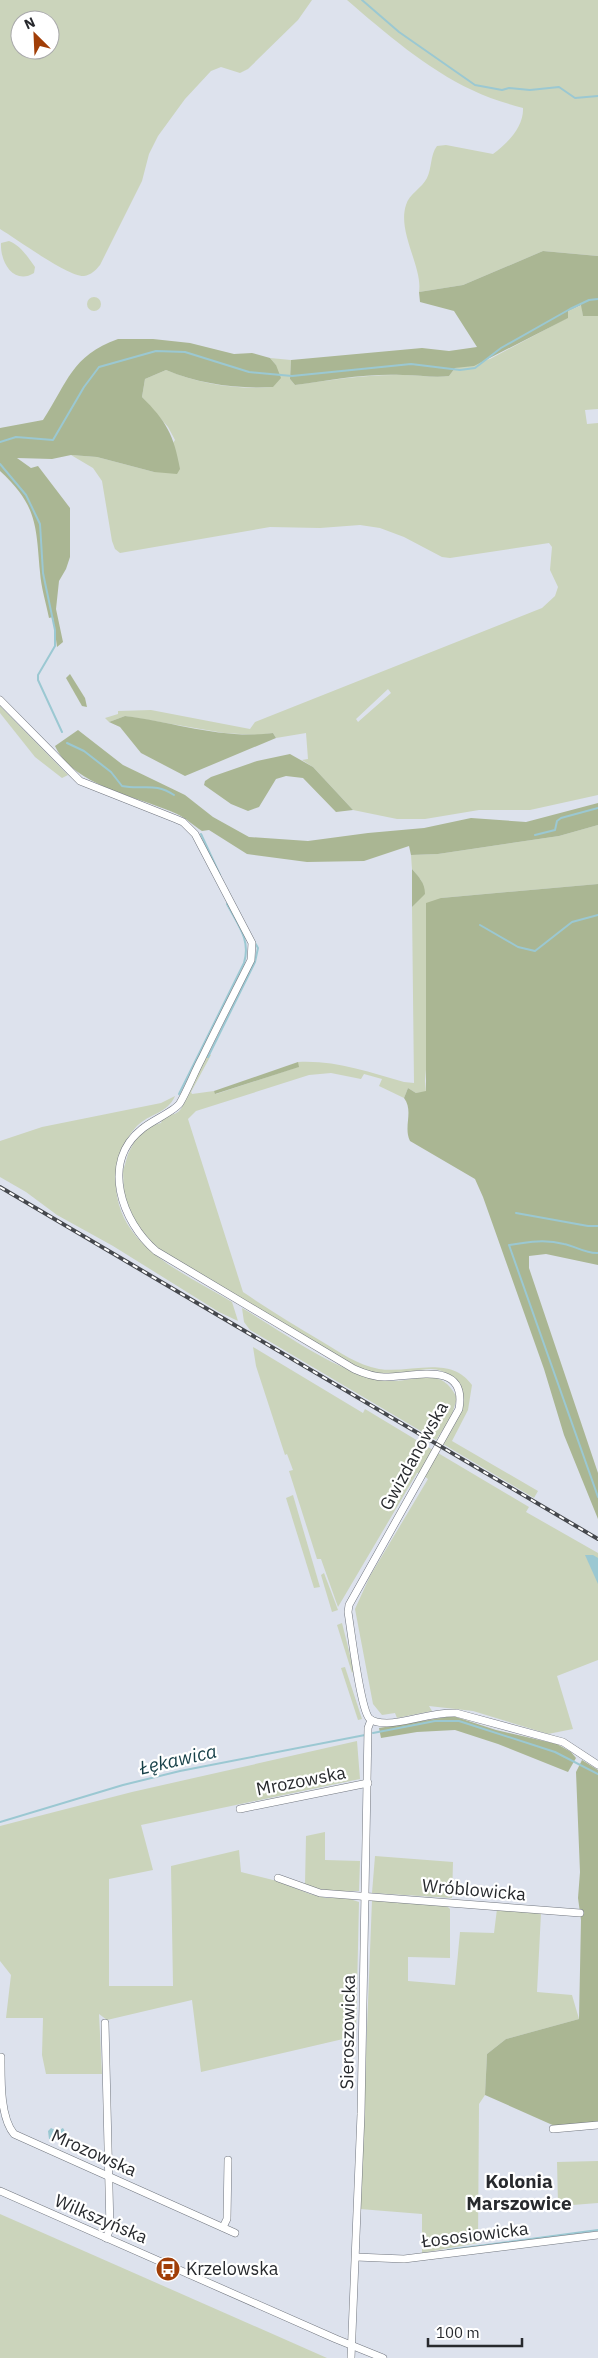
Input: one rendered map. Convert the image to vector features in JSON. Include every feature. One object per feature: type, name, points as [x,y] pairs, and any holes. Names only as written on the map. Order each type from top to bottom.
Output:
[{"type":"street","name":"Gwizdanowska","points":[[0,700],[76,777],[88,786],[176,819],[189,827],[195,834],[252,943],[251,960],[179,1105],[155,1119],[134,1136],[124,1153],[120,1170],[120,1186],[125,1212],[138,1234],[156,1252],[354,1369],[382,1378],[436,1373],[446,1376],[458,1390],[459,1409],[349,1605],[348,1612],[365,1710],[371,1720]]},
{"type":"street","points":[[371,1720],[388,1723],[456,1713],[563,1742],[598,1765]]},
{"type":"street","name":"Sieroszowicka","points":[[351,2346],[356,2257],[366,1896],[368,1728],[371,1720]]},
{"type":"street","name":"Mrozowska","points":[[240,1808],[368,1783]]},
{"type":"street","name":"Wróblowicka","points":[[278,1878],[320,1893],[580,1913]]},
{"type":"street","points":[[105,2023],[110,2229],[106,2238]]},
{"type":"street","name":"Mrozowska","points":[[1,2057],[2,2112],[10,2130],[235,2233]]},
{"type":"street","points":[[553,2129],[598,2126]]},
{"type":"street","points":[[223,2227],[227,2219],[228,2160]]},
{"type":"street","name":"Wilkszyńska","points":[[0,2191],[351,2346],[383,2358]]},
{"type":"street","name":"Łososiowicka","points":[[356,2257],[404,2259],[598,2235]]},
{"type":"street","points":[[351,2346],[351,2358]]},
{"type":"green space","points":[[0,0],[312,0],[298,20],[248,69],[240,73],[221,67],[211,71],[185,99],[158,136],[149,154],[142,181],[100,265],[93,272],[84,276],[76,275],[42,257],[0,229]]},
{"type":"green space","points":[[347,0],[598,0],[598,256],[543,251],[463,285],[419,292],[419,282],[407,238],[404,216],[408,201],[427,178],[437,146],[446,145],[493,154],[509,140],[518,128],[523,115],[523,108],[478,93],[439,72],[391,37]]},
{"type":"green space","points":[[9,241],[26,255],[35,267],[34,273],[21,276],[15,274],[6,265],[1,251],[1,243]]},
{"type":"green space","points":[[543,251],[598,256],[598,316],[583,316],[581,305],[568,311],[568,318],[474,366],[455,368],[449,376],[376,375],[295,385],[290,379],[291,360],[422,348],[449,351],[477,347],[454,311],[420,302],[419,292],[463,285]]},
{"type":"green space","points":[[91,297],[97,297],[101,304],[97,311],[91,311],[87,307],[87,301]]},
{"type":"green space","points":[[582,305],[583,316],[598,316],[598,409],[585,410],[587,424],[598,423],[598,795],[530,810],[479,810],[425,819],[397,819],[353,810],[313,767],[302,760],[308,759],[306,733],[276,738],[273,733],[258,735],[224,733],[125,716],[109,722],[105,718],[118,714],[118,711],[151,710],[250,729],[255,722],[542,608],[555,596],[558,587],[550,570],[552,547],[549,543],[450,558],[442,557],[404,537],[380,528],[360,525],[320,528],[270,527],[120,553],[115,549],[112,541],[102,481],[93,468],[71,455],[97,457],[154,472],[175,440],[168,427],[142,397],[145,379],[166,370],[192,379],[219,385],[246,388],[273,387],[276,365],[270,358],[291,360],[290,379],[295,385],[376,375],[449,376],[455,368],[490,359],[567,318],[568,311]],"holes":[[[388,689],[391,693],[358,722],[356,719]]]},
{"type":"green space","points":[[118,339],[153,339],[190,343],[234,354],[252,353],[270,358],[276,365],[281,378],[273,387],[232,386],[205,382],[166,370],[145,379],[142,397],[168,429],[175,447],[180,469],[177,474],[154,472],[97,457],[71,455],[52,459],[17,458],[31,468],[38,466],[70,508],[70,557],[59,581],[56,609],[63,642],[57,647],[53,617],[49,618],[42,589],[37,541],[32,517],[21,495],[0,471],[0,428],[43,420],[65,382],[80,362],[90,353]]},
{"type":"green space","points":[[70,674],[85,698],[87,707],[82,706],[66,678]]},
{"type":"green space","points":[[0,706],[68,775],[62,778],[35,757],[0,713]]},
{"type":"green space","points":[[125,716],[218,732],[255,735],[273,733],[276,738],[185,776],[141,753],[120,727],[109,722]]},
{"type":"green space","points":[[78,730],[123,765],[185,795],[213,817],[249,837],[308,841],[424,828],[471,818],[526,822],[598,803],[598,825],[559,836],[438,854],[411,855],[409,846],[364,861],[307,862],[247,854],[209,830],[202,831],[177,814],[109,789],[76,771],[64,760],[55,746]]},
{"type":"green space","points":[[290,754],[313,767],[353,810],[336,812],[303,778],[286,776],[276,779],[259,807],[248,811],[231,804],[204,785],[205,781],[211,777],[257,761]]},
{"type":"green space","points":[[598,825],[598,884],[441,898],[425,1081],[426,1092],[416,1093],[408,1088],[404,1098],[379,1086],[382,1079],[364,1074],[361,1079],[331,1073],[309,1075],[196,1111],[188,1119],[243,1292],[349,1358],[363,1364],[379,1369],[391,1370],[441,1368],[453,1370],[463,1376],[472,1385],[468,1410],[452,1441],[538,1491],[534,1498],[443,1444],[453,1428],[463,1402],[459,1385],[452,1377],[445,1372],[434,1369],[391,1374],[376,1373],[355,1367],[158,1249],[140,1233],[124,1198],[123,1171],[128,1154],[136,1138],[153,1125],[161,1123],[166,1116],[177,1113],[181,1109],[188,1088],[206,1053],[211,1055],[191,1092],[192,1094],[214,1091],[216,1094],[298,1067],[298,1062],[339,1065],[414,1083],[412,907],[424,894],[421,880],[412,869],[411,855],[438,854],[559,836]]},
{"type":"green space","points":[[412,869],[423,883],[425,894],[412,907]]},
{"type":"green space","points":[[598,884],[598,1265],[546,1254],[529,1256],[529,1268],[598,1473],[598,1519],[564,1435],[544,1369],[475,1179],[410,1141],[408,1136],[408,1108],[404,1098],[408,1088],[416,1093],[426,1091],[426,903],[441,898]]},
{"type":"green space","points":[[298,1062],[299,1067],[215,1094],[214,1091]]},
{"type":"green space","points":[[175,1096],[172,1102],[163,1110],[137,1126],[122,1148],[118,1159],[116,1178],[118,1201],[126,1221],[138,1239],[154,1254],[173,1267],[232,1302],[238,1321],[219,1312],[113,1246],[57,1215],[26,1192],[0,1177],[0,1141],[42,1127],[161,1103]]},
{"type":"green space","points":[[242,1308],[328,1360],[364,1375],[393,1381],[424,1377],[442,1380],[450,1387],[457,1398],[451,1418],[436,1440],[250,1330],[244,1322]]},
{"type":"green space","points":[[253,1347],[363,1413],[365,1409],[433,1450],[419,1473],[417,1473],[338,1607],[321,1559],[317,1559],[289,1471],[293,1470],[287,1454],[285,1455],[256,1366]]},
{"type":"green space","points":[[438,1453],[529,1507],[526,1512],[598,1553],[598,1660],[557,1676],[573,1729],[548,1734],[473,1711],[429,1706],[432,1711],[397,1718],[395,1713],[382,1715],[373,1704],[355,1609],[370,1576],[428,1479],[424,1476]]},
{"type":"green space","points":[[293,1495],[320,1587],[314,1588],[286,1498]]},
{"type":"green space","points":[[324,1573],[338,1610],[332,1612],[321,1575]]},
{"type":"green space","points":[[342,1623],[354,1671],[352,1673],[337,1625]]},
{"type":"green space","points":[[345,1667],[362,1719],[358,1720],[341,1668]]},
{"type":"green space","points":[[453,1716],[496,1730],[557,1744],[571,1752],[576,1758],[568,1772],[498,1744],[455,1730],[417,1732],[381,1738],[379,1728]]},
{"type":"green space","points":[[357,1741],[360,1779],[141,1825],[153,1870],[109,1879],[109,1986],[173,1986],[171,1866],[239,1850],[241,1872],[277,1881],[310,1894],[326,1898],[347,1898],[359,1902],[356,2036],[201,2072],[192,2000],[107,2020],[99,2014],[102,2074],[46,2074],[42,2055],[43,2018],[6,2018],[11,1975],[0,1961],[0,1826],[132,1792]]},
{"type":"green space","points":[[582,1760],[598,1770],[598,2124],[557,2127],[485,2095],[487,2054],[506,2039],[579,2019],[581,1920],[578,1898],[580,1872],[576,1772]]},
{"type":"green space","points":[[325,1832],[325,1860],[360,1861],[359,1891],[322,1891],[305,1884],[306,1836]]},
{"type":"green space","points":[[375,1856],[453,1862],[452,1898],[372,1893]]},
{"type":"green space","points":[[372,1900],[446,1905],[450,1909],[450,1958],[408,1957],[408,1981],[455,1985],[460,1932],[494,1933],[497,1909],[541,1913],[537,1992],[572,1995],[579,2019],[506,2039],[487,2054],[485,2095],[479,2104],[478,2243],[422,2253],[422,2214],[360,2209]]},
{"type":"green space","points":[[598,2161],[598,2203],[560,2206],[558,2204],[557,2162]]},
{"type":"green space","points":[[0,2214],[327,2358],[0,2358]]},
{"type":"water","points":[[585,1555],[593,1555],[598,1558],[598,1584]]},
{"type":"water","points":[[51,2128],[57,2131],[63,2128],[66,2133],[64,2139],[60,2142],[49,2139],[48,2131]]},
{"type":"waterway","points":[[362,0],[399,32],[475,85],[502,90],[509,88],[530,90],[559,87],[575,98],[598,96]]},
{"type":"waterway","points":[[0,442],[16,437],[53,440],[84,387],[99,367],[156,351],[185,352],[249,372],[292,376],[411,364],[460,370],[475,368],[501,348],[570,309],[589,300],[598,299]]},
{"type":"waterway","points":[[0,464],[26,495],[40,524],[43,573],[55,630],[55,646],[38,675],[38,680],[62,732]]},
{"type":"waterway","points":[[67,743],[84,751],[111,772],[122,786],[155,787],[174,795]]},
{"type":"waterway","points":[[535,835],[555,830],[557,821],[561,818],[598,808]]},
{"type":"waterway","points":[[201,834],[220,875]]},
{"type":"waterway","points":[[179,1094],[244,963],[246,955],[245,940],[227,904]]},
{"type":"waterway","points":[[480,925],[518,947],[535,951],[572,922],[598,915]]},
{"type":"waterway","points":[[208,1057],[255,962],[258,948],[254,941]]},
{"type":"waterway","points":[[516,1213],[588,1226],[598,1226]]},
{"type":"waterway","points":[[598,1253],[557,1242],[543,1241],[509,1245],[598,1497]]},
{"type":"waterway","name":"Łękawica","points":[[373,1733],[435,1721],[459,1721],[555,1752],[598,1774]]},
{"type":"waterway","name":"Łękawica","points":[[0,1822],[123,1785],[180,1771],[365,1735]]},
{"type":"waterway","points":[[448,2250],[598,2230]]},
{"type":"railway","points":[[0,1187],[598,1539]]},
{"type":"place","name":"Krzelowska","points":[[168,2269]]},
{"type":"district","name":"Kolonia Marszowice","points":[[519,2192]]}]
